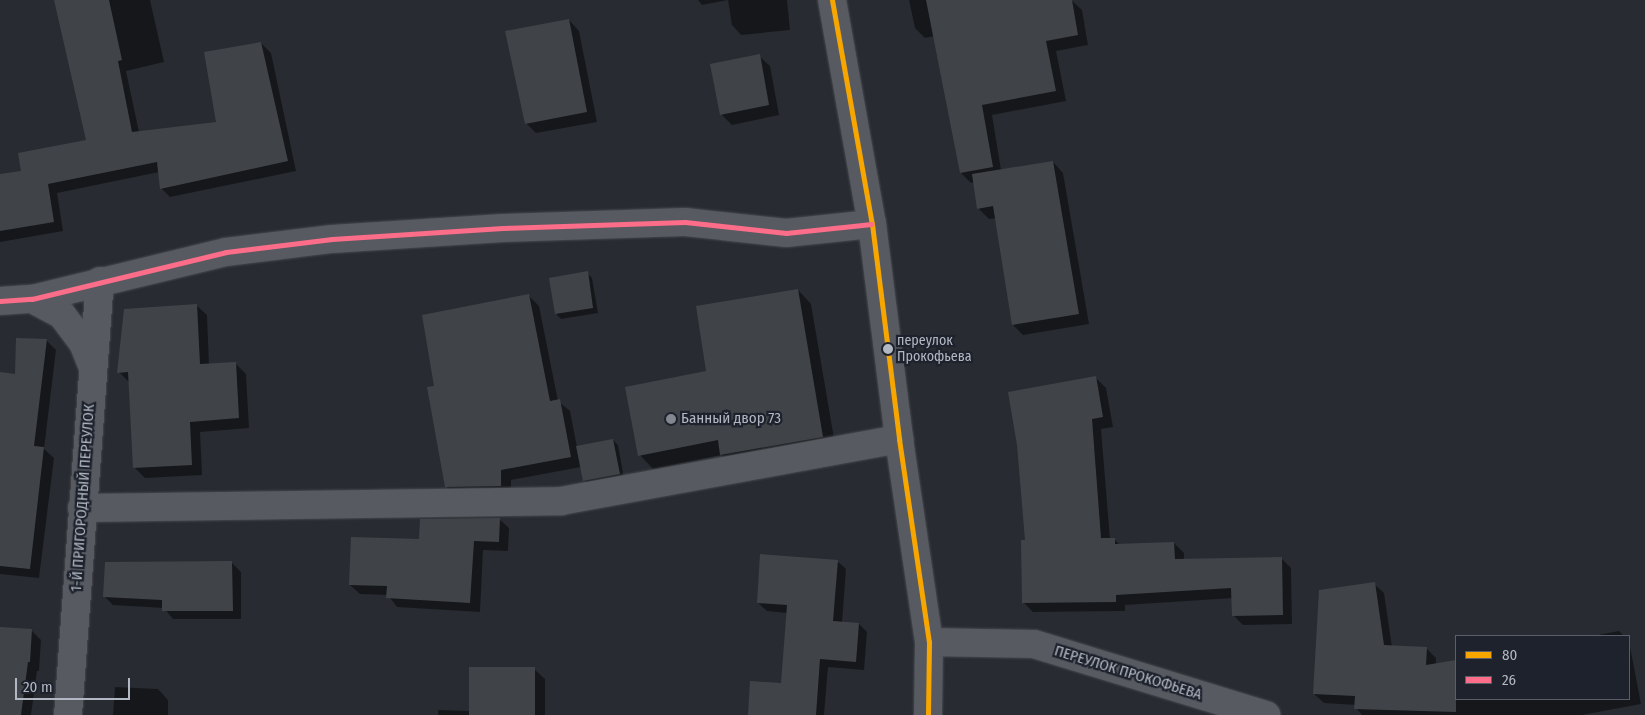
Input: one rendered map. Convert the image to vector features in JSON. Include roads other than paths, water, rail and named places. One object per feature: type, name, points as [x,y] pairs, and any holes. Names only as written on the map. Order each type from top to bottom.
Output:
[{"type":"street","points":[[832,0],[872,224],[899,439],[930,642],[928,715]]},
{"type":"street","points":[[0,301],[32,299],[226,252],[332,239],[502,228],[685,222],[786,233],[872,224]]},
{"type":"street","name":"1-Й ПРИГОРОДНЫЙ ПЕРЕУЛОК","points":[[68,715],[100,281]]},
{"type":"street","points":[[32,299],[62,315],[83,343],[93,368]]},
{"type":"street","points":[[82,508],[561,501],[899,439]]},
{"type":"street","name":"ПЕРЕУЛОК ПРОКОФЬЕВА","points":[[930,642],[1034,644],[1266,715]]},
{"type":"place","name":"переулок Прокофьева","points":[[888,349]]},
{"type":"place","name":"Банный двор 73","points":[[671,419]]}]
